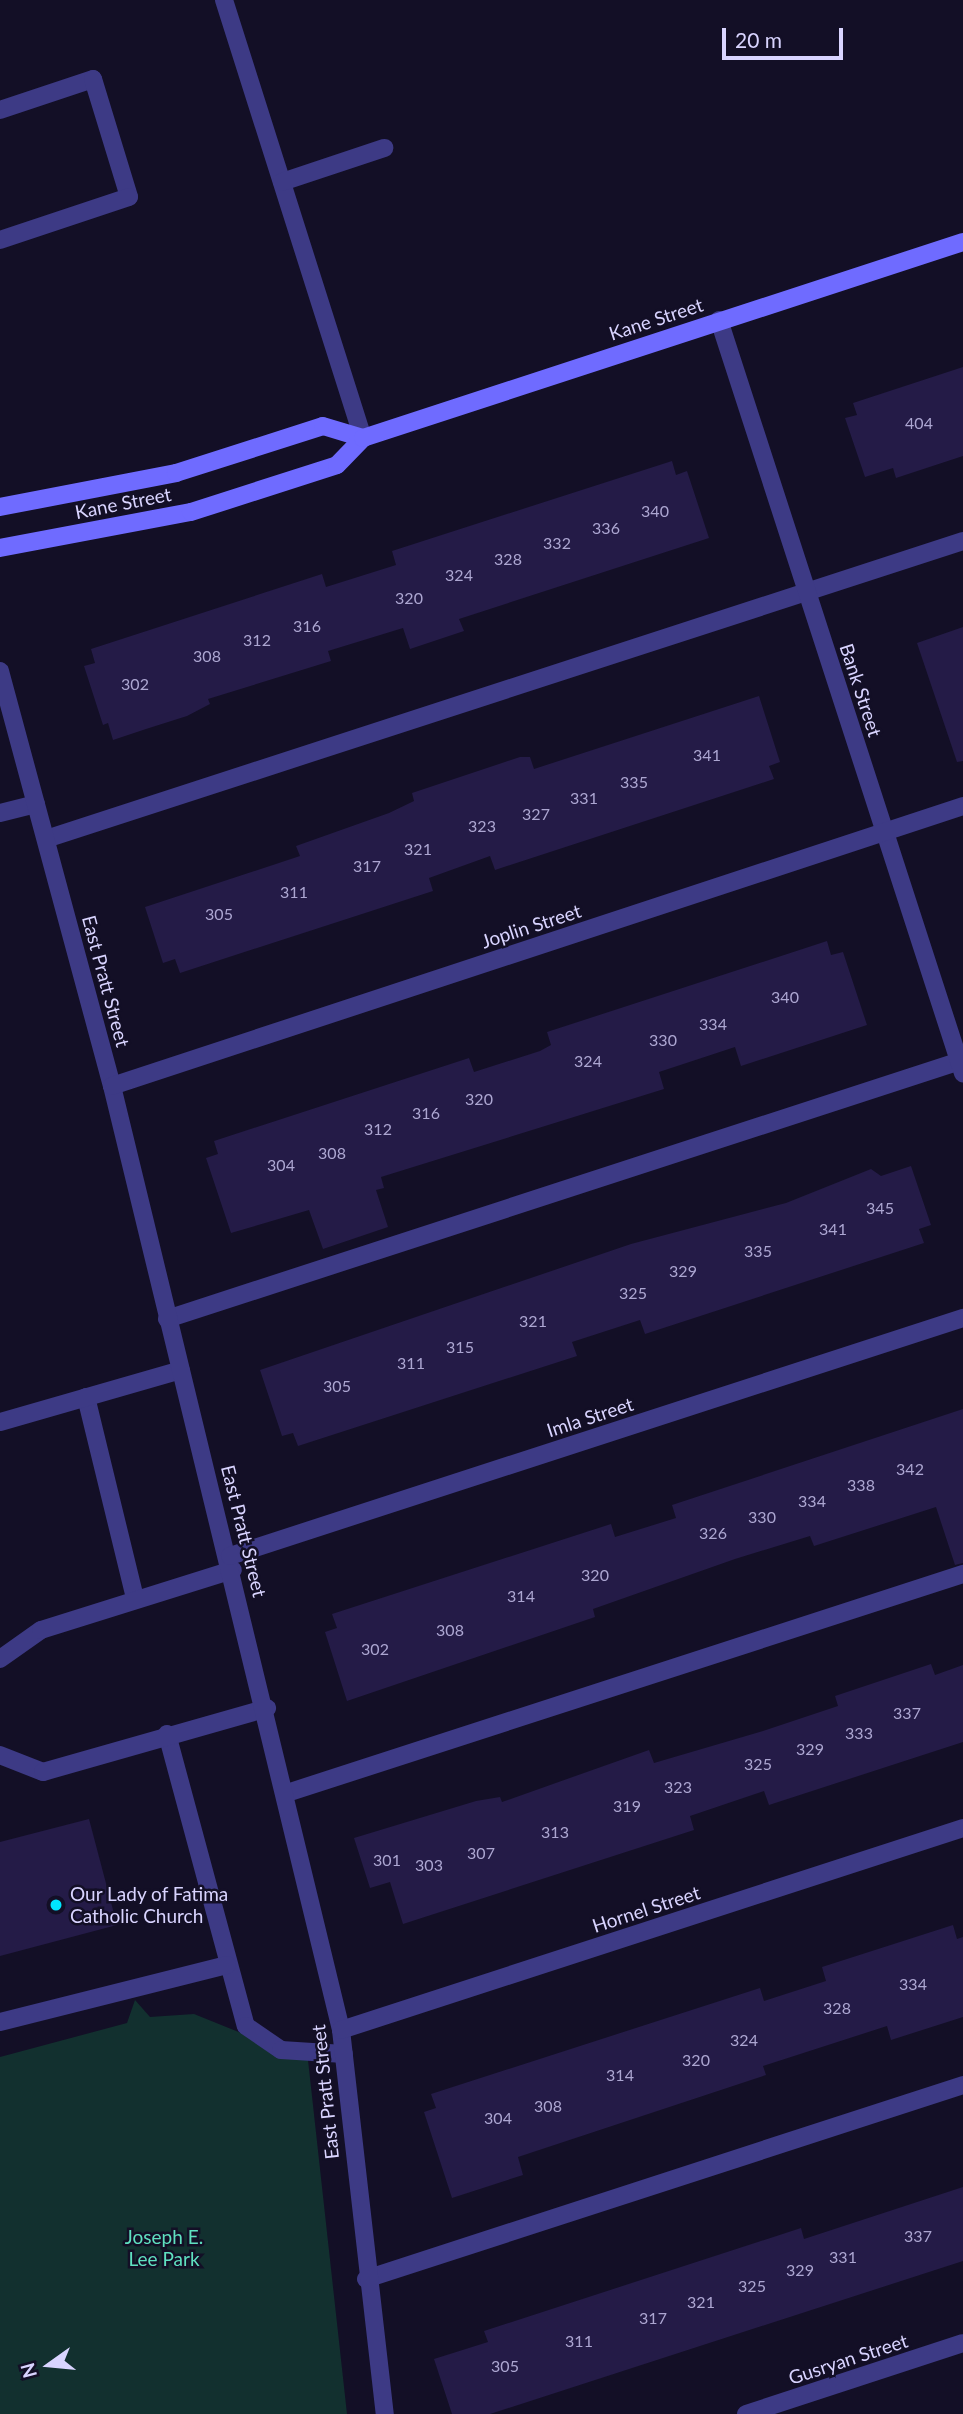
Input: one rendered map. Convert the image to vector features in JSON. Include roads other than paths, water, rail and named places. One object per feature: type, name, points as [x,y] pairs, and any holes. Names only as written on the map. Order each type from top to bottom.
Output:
[{"type":"main road","name":"Kane Street","points":[[0,548],[191,512],[337,465],[363,438],[963,242]]},
{"type":"main road","name":"Kane Street","points":[[0,507],[176,473],[323,426],[363,438]]},
{"type":"street","points":[[224,0],[363,438]]},
{"type":"street","points":[[0,110],[93,79],[129,197],[0,240]]},
{"type":"street","points":[[282,182],[384,148]]},
{"type":"street","name":"Bank Street","points":[[719,320],[962,1065]]},
{"type":"street","points":[[46,839],[963,541]]},
{"type":"street","name":"East Pratt Street","points":[[0,671],[112,1086],[167,1319],[288,1793],[341,2030],[366,2279],[385,2414]]},
{"type":"street","points":[[0,813],[36,804]]},
{"type":"street","name":"Joplin Street","points":[[112,1086],[963,806]]},
{"type":"street","points":[[167,1319],[962,1065]]},
{"type":"street","name":"Imla Street","points":[[0,1659],[41,1630],[231,1563],[963,1318]]},
{"type":"street","points":[[0,1422],[181,1370]]},
{"type":"street","points":[[86,1397],[135,1598]]},
{"type":"street","points":[[288,1793],[963,1574]]},
{"type":"street","points":[[0,1755],[43,1772],[167,1734],[267,1708]]},
{"type":"street","points":[[167,1734],[227,1965],[246,2026],[281,2050],[344,2054]]},
{"type":"street","name":"Hornel Street","points":[[341,2030],[963,1828]]},
{"type":"street","points":[[0,2022],[227,1965]]},
{"type":"street","points":[[366,2279],[963,2085]]},
{"type":"street","name":"Gusryan Street","points":[[746,2414],[963,2343]]},
{"type":"place","name":"Our Lady of Fatima Catholic Church","points":[[56,1905]]},
{"type":"park label","name":"Joseph E. Lee Park","points":[[164,2248]]}]
